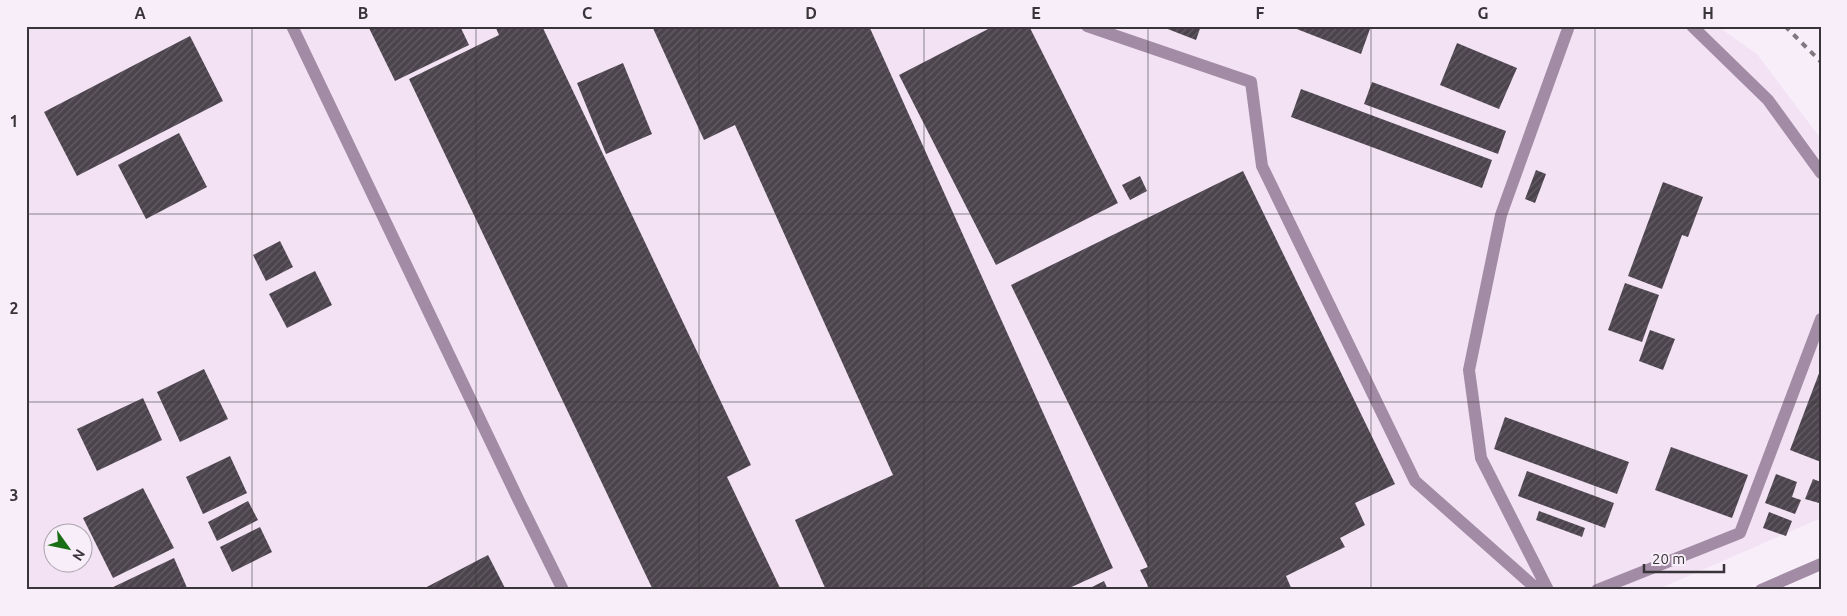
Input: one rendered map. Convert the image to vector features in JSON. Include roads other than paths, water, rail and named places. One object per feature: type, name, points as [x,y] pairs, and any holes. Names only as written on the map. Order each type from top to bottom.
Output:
[{"type":"street","points":[[292,26],[514,492],[563,590]]},
{"type":"street","points":[[1087,26],[1251,82],[1262,166],[1415,481],[1538,590]]},
{"type":"street","points":[[1548,590],[1481,458],[1469,370],[1501,215],[1569,26]]},
{"type":"street","points":[[1692,26],[1768,100],[1821,173]]},
{"type":"street","points":[[1597,590],[1740,533],[1821,319]]},
{"type":"street","points":[[1761,590],[1821,564]]},
{"type":"railway","points":[[1785,26],[1821,62]]}]
